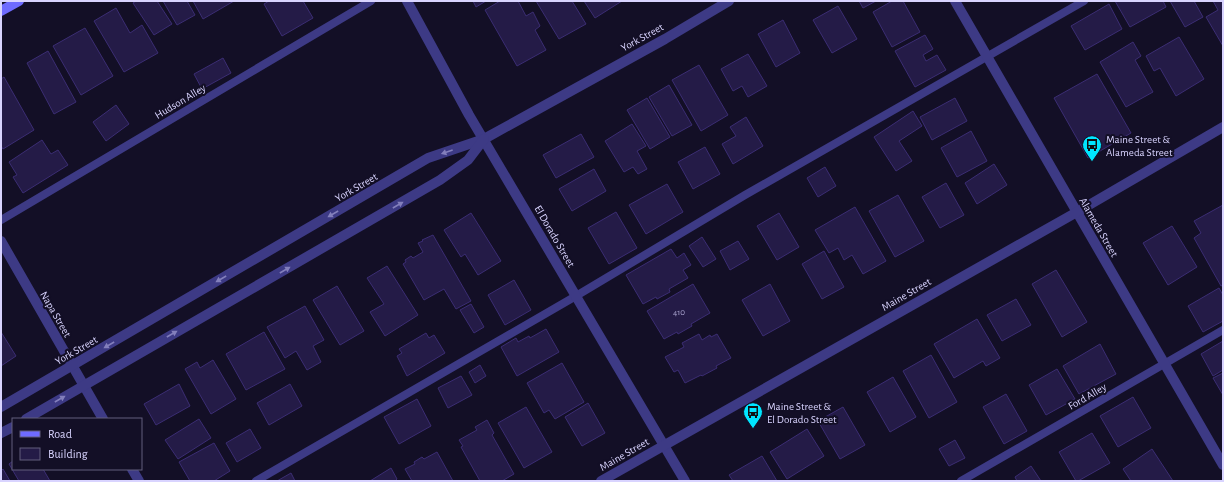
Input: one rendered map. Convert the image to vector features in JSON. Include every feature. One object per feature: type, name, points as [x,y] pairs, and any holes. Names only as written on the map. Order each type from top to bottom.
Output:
[{"type":"main road","points":[[1,11],[19,1]]},
{"type":"street","name":"El Dorado Street","points":[[408,1],[466,108],[685,481]]},
{"type":"street","name":"York Street","points":[[1,407],[428,158],[484,139],[729,1]]},
{"type":"street","name":"Alameda Street","points":[[955,1],[1223,465]]},
{"type":"street","name":"Maine Street","points":[[601,481],[1077,212],[1223,127]]},
{"type":"street","points":[[28,418],[440,180],[468,160],[484,139]]},
{"type":"street","name":"Napa Street","points":[[1,241],[102,418]]},
{"type":"street","points":[[1,434],[12,427]]},
{"type":"street","points":[[133,470],[139,481]]},
{"type":"lane","name":"Hudson Alley","points":[[1,220],[371,1]]},
{"type":"lane","points":[[256,481],[576,296],[745,195],[1084,1]]},
{"type":"lane","name":"Ford Alley","points":[[961,481],[1223,330]]},
{"type":"building","points":[[136,1],[157,1],[172,24],[154,35],[133,3]]},
{"type":"building","points":[[163,1],[187,1],[195,15],[177,25]]},
{"type":"building","points":[[193,1],[234,1],[203,19]]},
{"type":"building","points":[[269,1],[303,1],[313,18],[282,36],[264,4]]},
{"type":"building","points":[[473,1],[486,1],[476,7]]},
{"type":"building","points":[[500,1],[518,1],[526,16],[533,12],[540,26],[535,30],[546,50],[517,66],[485,10]]},
{"type":"building","points":[[536,1],[572,1],[586,24],[559,39]]},
{"type":"building","points":[[584,1],[622,1],[595,18]]},
{"type":"building","points":[[859,1],[876,1],[863,8]]},
{"type":"building","points":[[892,1],[903,1],[920,32],[892,47],[873,12]]},
{"type":"building","points":[[1115,1],[1163,1],[1166,7],[1130,27]]},
{"type":"building","points":[[1170,1],[1194,1],[1203,17],[1185,27]]},
{"type":"building","points":[[1213,1],[1223,1],[1223,46],[1206,17],[1218,10]]},
{"type":"building","points":[[1109,4],[1122,29],[1085,50],[1071,26]]},
{"type":"building","points":[[838,6],[857,39],[832,53],[813,20]]},
{"type":"building","points":[[116,8],[130,33],[142,25],[158,53],[124,72],[94,21]]},
{"type":"building","points":[[783,20],[800,53],[776,67],[758,34]]},
{"type":"building","points":[[85,28],[113,76],[81,95],[53,46]]},
{"type":"building","points":[[925,35],[933,49],[923,55],[926,61],[937,55],[946,70],[915,87],[895,51]]},
{"type":"building","points":[[1179,37],[1204,79],[1176,96],[1160,68],[1154,71],[1146,56]]},
{"type":"building","points":[[1133,42],[1141,56],[1135,60],[1153,92],[1126,107],[1100,62]]},
{"type":"building","points":[[48,51],[76,102],[54,114],[27,63]]},
{"type":"building","points":[[748,54],[767,86],[748,97],[742,86],[733,91],[721,69]]},
{"type":"building","points":[[223,58],[231,73],[202,89],[194,74]]},
{"type":"building","points":[[699,65],[728,115],[701,131],[672,80]]},
{"type":"building","points":[[1097,74],[1131,133],[1088,158],[1054,98]]},
{"type":"building","points":[[4,77],[34,130],[3,149],[1,146],[1,79]]},
{"type":"building","points":[[669,85],[692,125],[672,136],[649,97]]},
{"type":"building","points":[[647,98],[670,137],[650,149],[627,110]]},
{"type":"building","points":[[955,98],[967,121],[932,140],[920,117]]},
{"type":"building","points":[[116,105],[129,124],[106,141],[93,122]]},
{"type":"building","points":[[913,111],[922,126],[899,141],[912,161],[896,171],[874,137]]},
{"type":"building","points":[[746,117],[763,146],[733,164],[722,144],[736,136],[730,127]]},
{"type":"building","points":[[632,124],[646,146],[637,151],[647,169],[638,174],[633,167],[624,172],[605,141]]},
{"type":"building","points":[[971,131],[987,161],[957,177],[941,148]]},
{"type":"building","points":[[581,134],[594,157],[556,178],[543,155]]},
{"type":"building","points":[[42,140],[51,154],[58,150],[68,165],[23,193],[13,177],[17,175],[9,162]]},
{"type":"building","points":[[705,147],[720,174],[693,189],[678,162]]},
{"type":"building","points":[[994,164],[1007,185],[977,204],[965,183]]},
{"type":"building","points":[[825,167],[836,186],[818,197],[807,178]]},
{"type":"building","points":[[594,169],[606,191],[572,211],[559,189]]},
{"type":"building","points":[[946,183],[964,215],[940,228],[922,197]]},
{"type":"building","points":[[667,184],[683,212],[646,234],[629,205]]},
{"type":"building","points":[[898,195],[924,241],[895,257],[869,211]]},
{"type":"building","points":[[1223,205],[1223,285],[1221,286],[1194,238],[1201,233],[1194,221]]},
{"type":"building","points":[[855,207],[886,261],[863,274],[852,255],[844,260],[838,248],[829,253],[815,230]]},
{"type":"building","points":[[616,212],[637,248],[609,264],[588,228]]},
{"type":"building","points":[[471,213],[501,261],[478,275],[465,254],[461,257],[444,230]]},
{"type":"building","points":[[779,213],[799,247],[777,260],[757,226]]},
{"type":"building","points":[[1172,226],[1197,267],[1168,285],[1143,243]]},
{"type":"building","points":[[433,235],[471,301],[456,309],[444,289],[424,300],[403,264],[406,262],[405,260],[411,256],[413,258],[423,252],[418,243]]},
{"type":"building","points":[[702,237],[716,259],[703,267],[689,246]]},
{"type":"building","points":[[738,241],[749,259],[730,270],[720,251]]},
{"type":"building","points":[[671,249],[677,258],[684,253],[691,265],[683,270],[688,278],[669,289],[670,292],[643,304],[626,275]]},
{"type":"building","points":[[824,251],[844,287],[822,299],[802,264]]},
{"type":"building","points":[[387,266],[418,315],[385,336],[370,312],[384,304],[367,278]]},
{"type":"building","points":[[1056,270],[1087,322],[1062,337],[1032,284]]},
{"type":"building","points":[[514,280],[531,310],[505,325],[488,295]]},
{"type":"building","points":[[693,284],[710,313],[691,324],[692,326],[678,334],[677,332],[664,339],[647,311]]},
{"type":"building","points":[[770,284],[790,321],[763,336],[742,300]]},
{"type":"building","points":[[337,286],[364,331],[340,345],[313,300]]},
{"type":"building","points":[[1219,288],[1223,295],[1223,321],[1203,332],[1188,306]]},
{"type":"building","points":[[1016,299],[1031,325],[1002,341],[987,315]]},
{"type":"building","points":[[471,304],[484,327],[474,333],[460,310]]},
{"type":"building","points":[[305,306],[324,340],[313,346],[321,362],[307,370],[296,351],[285,358],[267,327]]},
{"type":"building","points":[[977,319],[1000,358],[986,366],[983,361],[954,378],[934,344]]},
{"type":"building","points":[[546,329],[559,352],[517,376],[501,347],[516,338],[518,342],[529,336],[530,338]]},
{"type":"building","points":[[1,332],[16,356],[1,366]]},
{"type":"building","points":[[264,332],[285,369],[246,390],[226,354]]},
{"type":"building","points":[[426,333],[429,338],[434,335],[445,353],[407,376],[397,356],[402,353],[399,349]]},
{"type":"building","points":[[699,334],[702,340],[710,335],[711,337],[717,334],[731,358],[716,366],[717,368],[685,383],[678,370],[674,372],[665,357],[684,347],[682,343]]},
{"type":"building","points":[[1223,341],[1223,370],[1213,376],[1201,354]]},
{"type":"building","points":[[1100,344],[1116,374],[1079,394],[1063,366]]},
{"type":"building","points":[[931,355],[957,402],[929,418],[903,371]]},
{"type":"building","points":[[213,360],[236,399],[211,414],[185,369],[197,362],[200,368]]},
{"type":"building","points":[[562,363],[584,402],[555,419],[549,410],[544,413],[527,383]]},
{"type":"building","points":[[480,365],[486,376],[475,383],[469,372]]},
{"type":"building","points":[[1057,369],[1075,399],[1046,415],[1029,385]]},
{"type":"building","points":[[1223,373],[1223,395],[1213,378]]},
{"type":"building","points":[[461,376],[472,395],[448,408],[438,388]]},
{"type":"building","points":[[893,377],[916,417],[890,432],[867,392]]},
{"type":"building","points":[[179,384],[190,406],[156,425],[144,404]]},
{"type":"building","points":[[290,384],[302,406],[269,425],[257,403]]},
{"type":"building","points":[[1006,394],[1027,431],[1004,444],[983,407]]},
{"type":"building","points":[[1133,397],[1151,428],[1118,447],[1100,416]]},
{"type":"building","points":[[417,399],[431,426],[399,444],[384,417]]},
{"type":"building","points":[[588,403],[605,433],[582,446],[565,417]]},
{"type":"building","points":[[526,407],[552,452],[524,468],[498,423]]},
{"type":"building","points":[[843,407],[865,445],[840,459],[818,421]]},
{"type":"building","points":[[199,419],[211,438],[178,459],[165,440]]},
{"type":"building","points":[[487,420],[494,433],[492,435],[514,474],[502,481],[480,481],[461,447],[463,446],[459,440],[477,430],[475,427]]},
{"type":"building","points":[[250,429],[261,448],[237,462],[226,443]]},
{"type":"building","points":[[807,429],[824,456],[787,479],[770,452]]},
{"type":"building","points":[[1092,433],[1110,463],[1076,481],[1059,452]]},
{"type":"building","points":[[955,440],[965,458],[949,466],[939,449]]},
{"type":"building","points":[[214,443],[230,471],[214,481],[190,481],[179,462]]},
{"type":"building","points":[[1152,449],[1173,481],[1131,481],[1123,469]]},
{"type":"building","points":[[437,452],[453,481],[412,481],[405,469],[415,464],[414,462],[422,457],[424,459]]},
{"type":"building","points":[[762,456],[777,481],[733,481],[729,475]]},
{"type":"building","points":[[12,462],[12,469],[9,464]]},
{"type":"building","points":[[1031,466],[1041,481],[1017,481],[1015,477]]},
{"type":"building","points":[[391,468],[397,479],[395,481],[370,481]]},
{"type":"building","points":[[3,469],[10,481],[1,481],[1,471]]},
{"type":"building","points":[[13,470],[44,470],[50,481],[19,481]]},
{"type":"building","points":[[291,473],[295,481],[277,481]]},
{"type":"place","name":"Maine Street & Alameda Street","points":[[1092,162]]},
{"type":"place","name":"Maine Street & El Dorado Street","points":[[753,429]]}]
